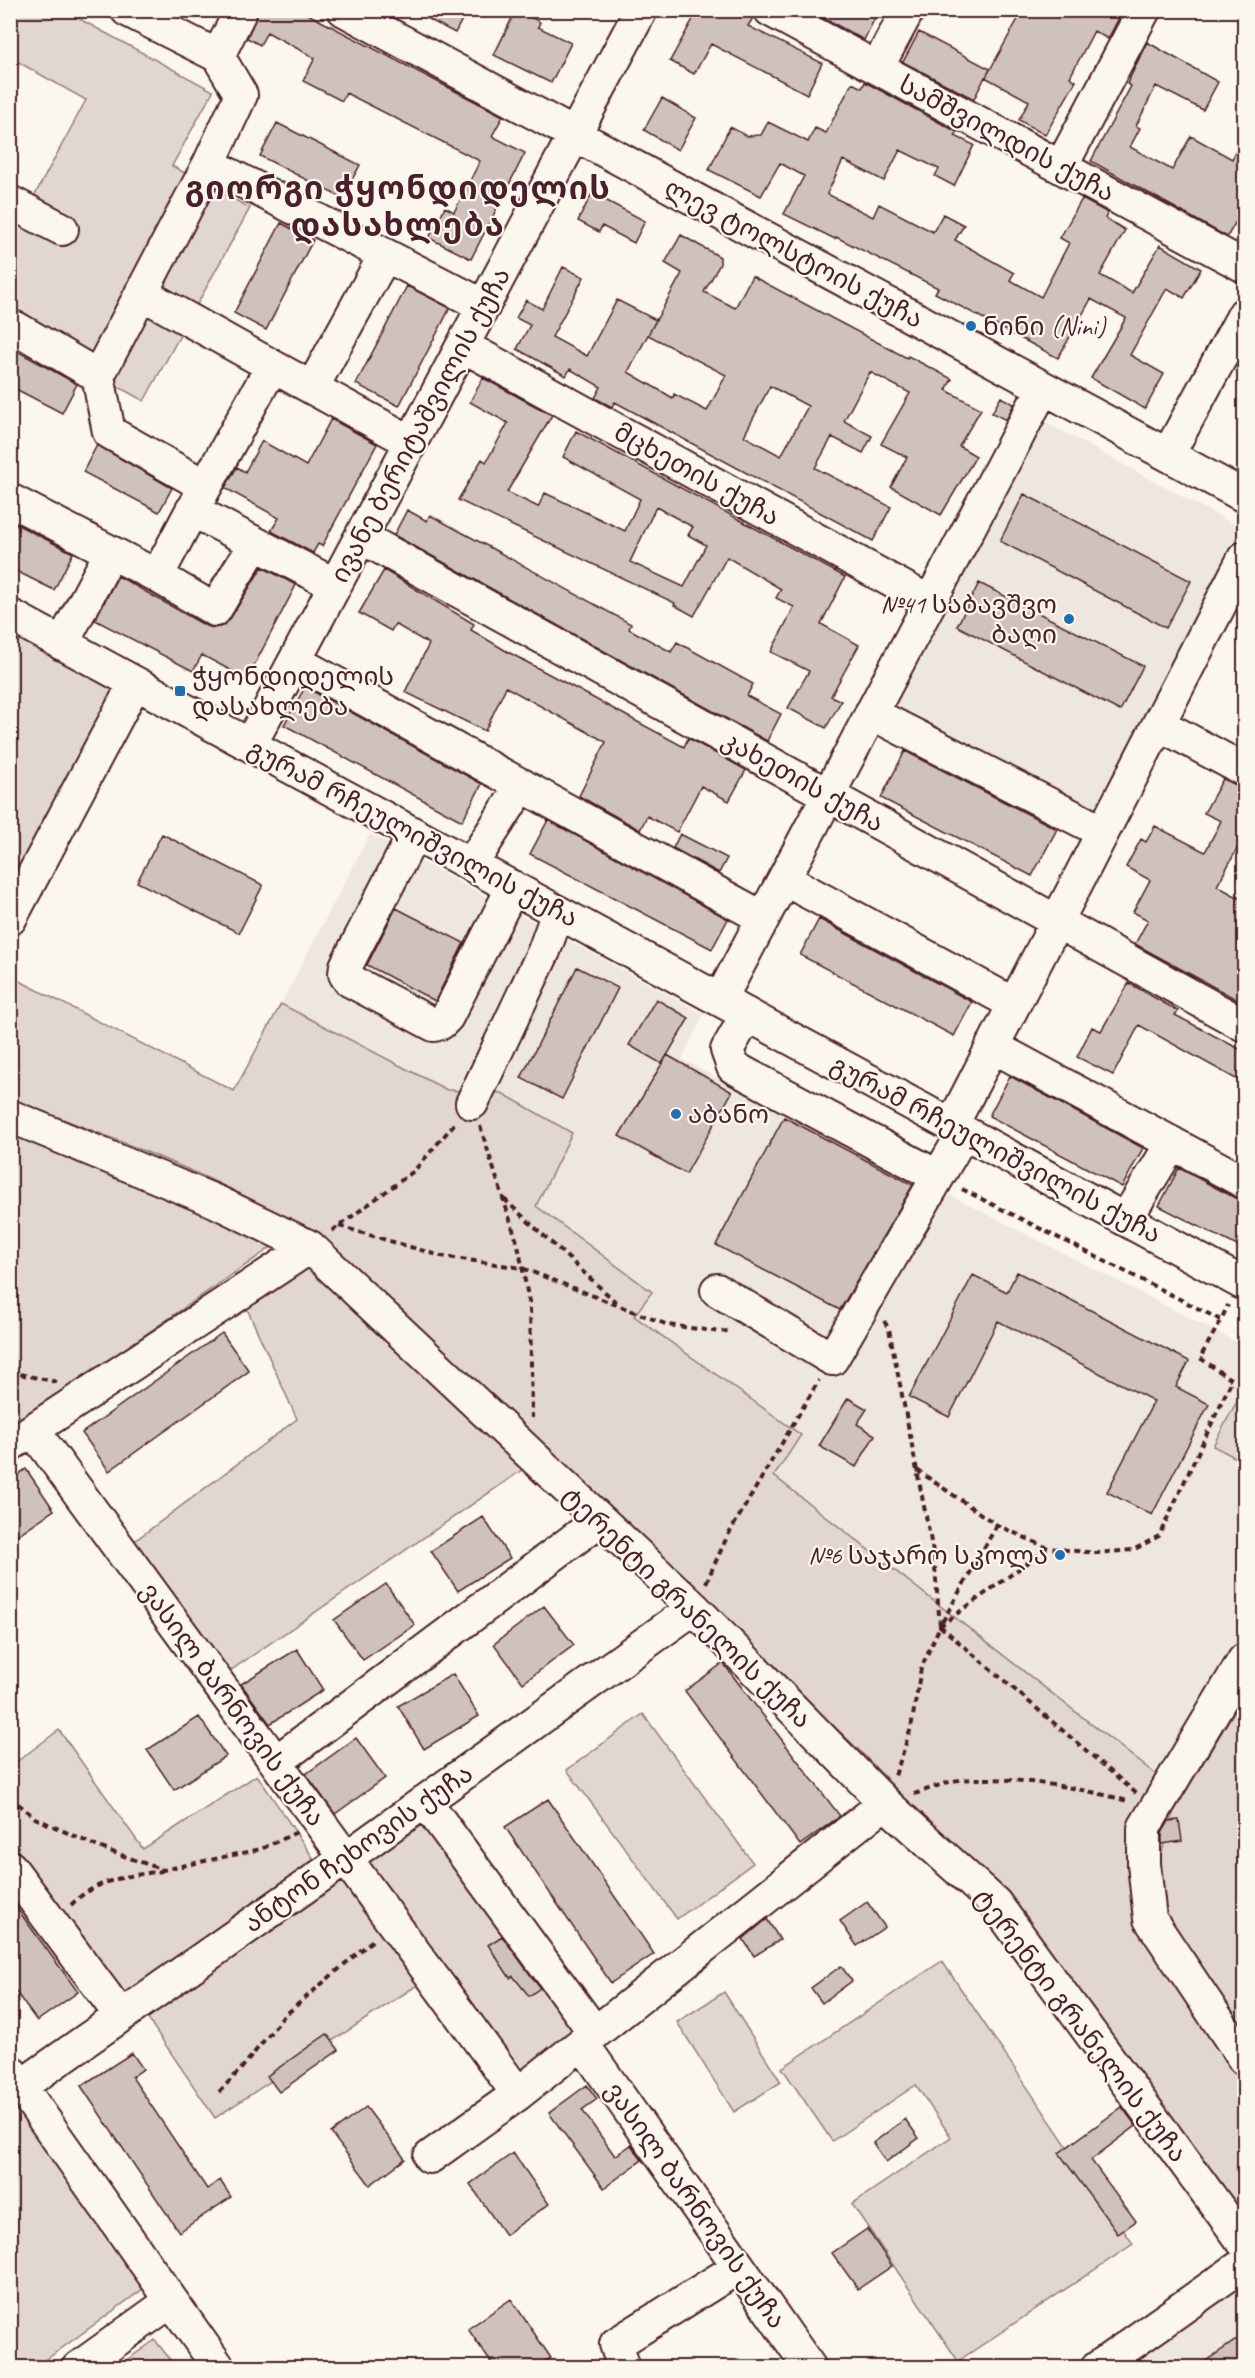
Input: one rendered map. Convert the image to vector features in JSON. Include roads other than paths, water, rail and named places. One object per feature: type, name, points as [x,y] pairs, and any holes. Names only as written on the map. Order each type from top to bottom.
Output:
[{"type":"street","points":[[127,10],[218,56],[241,95],[209,164],[98,376],[109,432],[199,498],[255,543],[335,585]]},
{"type":"street","points":[[218,56],[241,10]]},
{"type":"street","name":"ლევ ტოლსტოის ქუჩა","points":[[344,10],[1245,496]]},
{"type":"street","name":"ივანე ბერიტაშვილის ქუჩა","points":[[250,745],[641,10]]},
{"type":"street","name":"სამშვილდის ქუჩა","points":[[770,10],[1245,266]]},
{"type":"street","points":[[877,68],[908,10]]},
{"type":"street","points":[[1061,167],[1143,10]]},
{"type":"street","points":[[209,164],[484,306]]},
{"type":"street","points":[[10,202],[62,228]]},
{"type":"street","points":[[312,388],[385,255]]},
{"type":"street","points":[[141,293],[411,442]]},
{"type":"street","points":[[1169,453],[1245,314]]},
{"type":"street","points":[[10,330],[16,328],[98,376]]},
{"type":"street","name":"მცხეთის ქუჩა","points":[[463,346],[930,602]]},
{"type":"street","points":[[157,576],[272,366]]},
{"type":"street","points":[[720,1000],[1044,388]]},
{"type":"street","points":[[10,500],[157,576],[215,610],[255,543]]},
{"type":"street","name":"კახეთის ქუჩა","points":[[361,537],[1245,1025]]},
{"type":"street","points":[[62,644],[111,552]]},
{"type":"street","points":[[717,1290],[832,1359],[937,1176],[992,1046],[1245,558]]},
{"type":"street","name":"გურამ რჩეულიშვილის ქუჩა","points":[[10,615],[250,745],[410,841],[471,865],[510,894],[558,912],[1242,1283]]},
{"type":"street","points":[[295,661],[763,918]]},
{"type":"street","points":[[10,919],[135,683]]},
{"type":"street","points":[[871,713],[1103,832]]},
{"type":"street","points":[[1159,724],[1245,770]]},
{"type":"street","points":[[471,865],[522,785]]},
{"type":"street","points":[[410,841],[510,894],[445,1020],[434,1025],[349,980],[345,974],[346,966],[410,841]]},
{"type":"street","points":[[784,879],[1014,1004]]},
{"type":"street","points":[[472,1103],[544,951],[558,912]]},
{"type":"street","points":[[747,1015],[727,1050],[733,1067],[937,1176]]},
{"type":"street","points":[[992,1046],[1245,1182]]},
{"type":"street","name":"ტერენტი გრანელის ქუჩა","points":[[10,1116],[217,1202],[310,1247],[694,1608],[885,1803],[994,1903],[1245,2242]]},
{"type":"street","points":[[1126,1219],[1172,1143]]},
{"type":"street","points":[[22,1438],[310,1247]]},
{"type":"street","name":"ვასილ ბარნოვის ქუჩა","points":[[22,1438],[276,1762],[518,2094]]},
{"type":"street","points":[[276,1762],[600,1520]]},
{"type":"street","name":"ანტონ ჩეხოვის ქუჩა","points":[[16,2078],[120,2016],[346,1858],[694,1608]]},
{"type":"street","points":[[1245,1660],[1150,1819],[1144,1864],[1150,1919],[1245,2059]]},
{"type":"street","name":"ვასილ ბარნოვის ქუჩა","points":[[425,1801],[589,2038],[739,2267],[810,2367]]},
{"type":"street","points":[[430,2157],[518,2094],[885,1803]]},
{"type":"street","points":[[10,1867],[120,2016]]},
{"type":"street","points":[[16,2078],[219,2367]]},
{"type":"street","points":[[1097,2367],[1245,2264]]},
{"type":"street","points":[[624,2367],[616,2344],[739,2267]]},
{"type":"street","points":[[78,2367],[171,2301]]},
{"type":"place","name":"ნინი (Nini)","points":[[971,326]]},
{"type":"place","name":"№41 საბავშვო ბაღი","points":[[1069,619]]},
{"type":"place","name":"ჭყონდიდელის დასახლება","points":[[180,691]]},
{"type":"place","name":"აბანო","points":[[676,1114]]},
{"type":"place","name":"№6 საჯარო სკოლა","points":[[1060,1555]]},
{"type":"district","name":"გიორგი ჭყონდიდელის დასახლება","points":[[398,206]]}]
